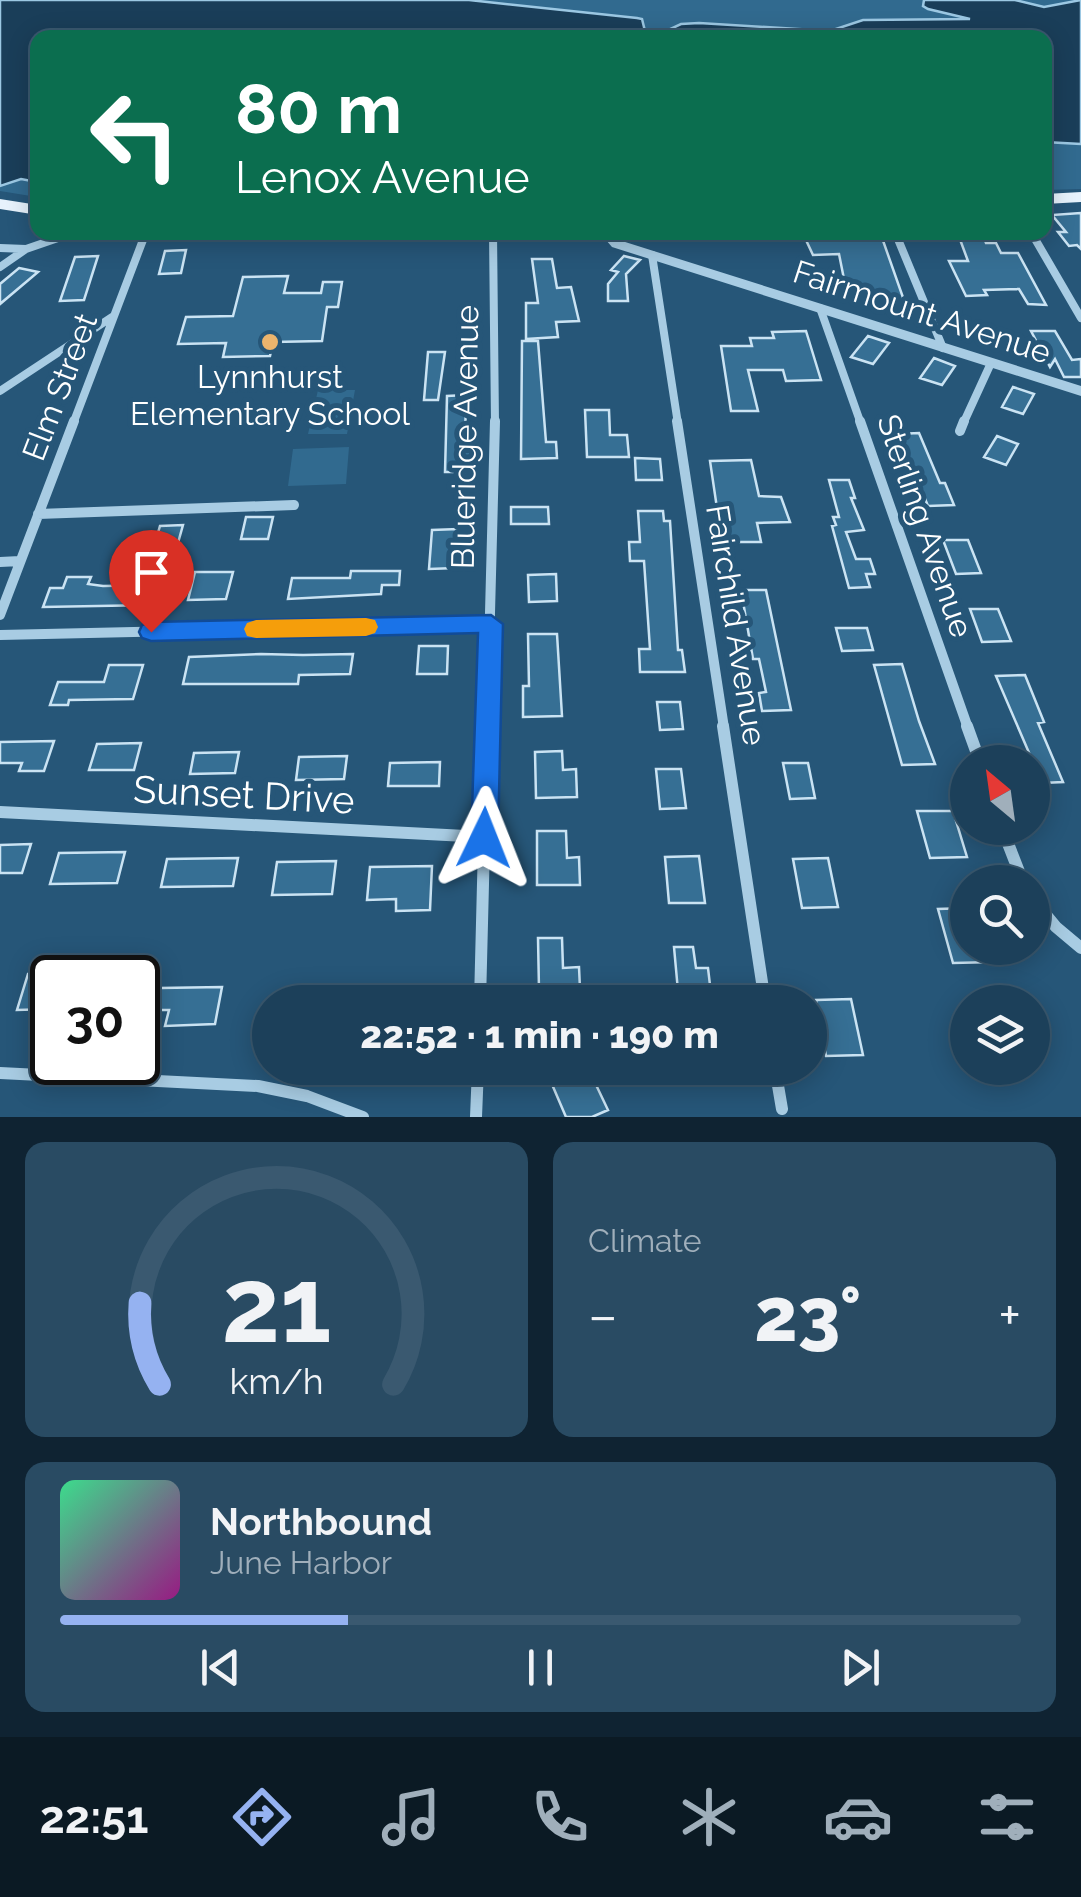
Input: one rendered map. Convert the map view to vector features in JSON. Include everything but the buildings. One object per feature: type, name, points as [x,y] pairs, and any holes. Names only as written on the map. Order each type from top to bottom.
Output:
[{"type":"main road","points":[[1052,199],[1081,197]]},
{"type":"main road","points":[[0,204],[30,209]]},
{"type":"street","points":[[0,267],[26,249],[52,240]]},
{"type":"street","name":"Elm Street","points":[[0,615],[143,240]]},
{"type":"street","name":"Blueridge Avenue","points":[[480,985],[496,381],[494,240]]},
{"type":"street","name":"Fairmount Avenue","points":[[613,240],[1081,391]]},
{"type":"street","points":[[629,240],[632,249]]},
{"type":"street","points":[[897,240],[943,348]]},
{"type":"street","points":[[1035,240],[1078,305],[1081,318]]},
{"type":"street","points":[[0,248],[26,249]]},
{"type":"street","name":"Fairchild Avenue","points":[[652,255],[763,985]]},
{"type":"street","name":"Sterling Avenue","points":[[820,308],[974,745]]},
{"type":"street","points":[[0,391],[113,316]]},
{"type":"street","points":[[960,431],[991,362]]},
{"type":"street","points":[[38,514],[294,505]]},
{"type":"street","points":[[0,562],[20,561]]},
{"type":"street","points":[[0,635],[491,624]]},
{"type":"street","name":"Sunset Drive","points":[[0,812],[484,838]]},
{"type":"street","points":[[1050,920],[1081,948]]},
{"type":"street","points":[[0,1072],[258,1086],[308,1096],[363,1117]]},
{"type":"street","points":[[476,1117],[477,1085]]},
{"type":"street","points":[[778,1085],[782,1109]]},
{"type":"shaded area","points":[[0,0],[1081,0],[1081,189],[1052,190],[1052,30],[30,30],[30,196],[0,191]]},
{"type":"shaded area","points":[[0,0],[469,0],[642,19],[645,30],[30,30],[30,181],[21,179],[0,186]]},
{"type":"shaded area","points":[[924,0],[1015,0],[1044,7],[1081,0],[1081,144],[1052,142],[1052,30],[833,30],[863,20],[970,19],[928,9],[923,6]]},
{"type":"shaded area","points":[[681,24],[814,30],[668,30]]},
{"type":"shaded area","points":[[318,390],[355,390],[347,434],[308,434]]},
{"type":"shaded area","points":[[349,447],[346,484],[288,486],[293,449]]},
{"type":"slow traffic","points":[[256,629],[366,627]]},
{"type":"place","name":"Lynnhurst Elementary School","points":[[270,342]]},
{"type":"route","points":[[151,632],[491,624],[484,838]]}]
